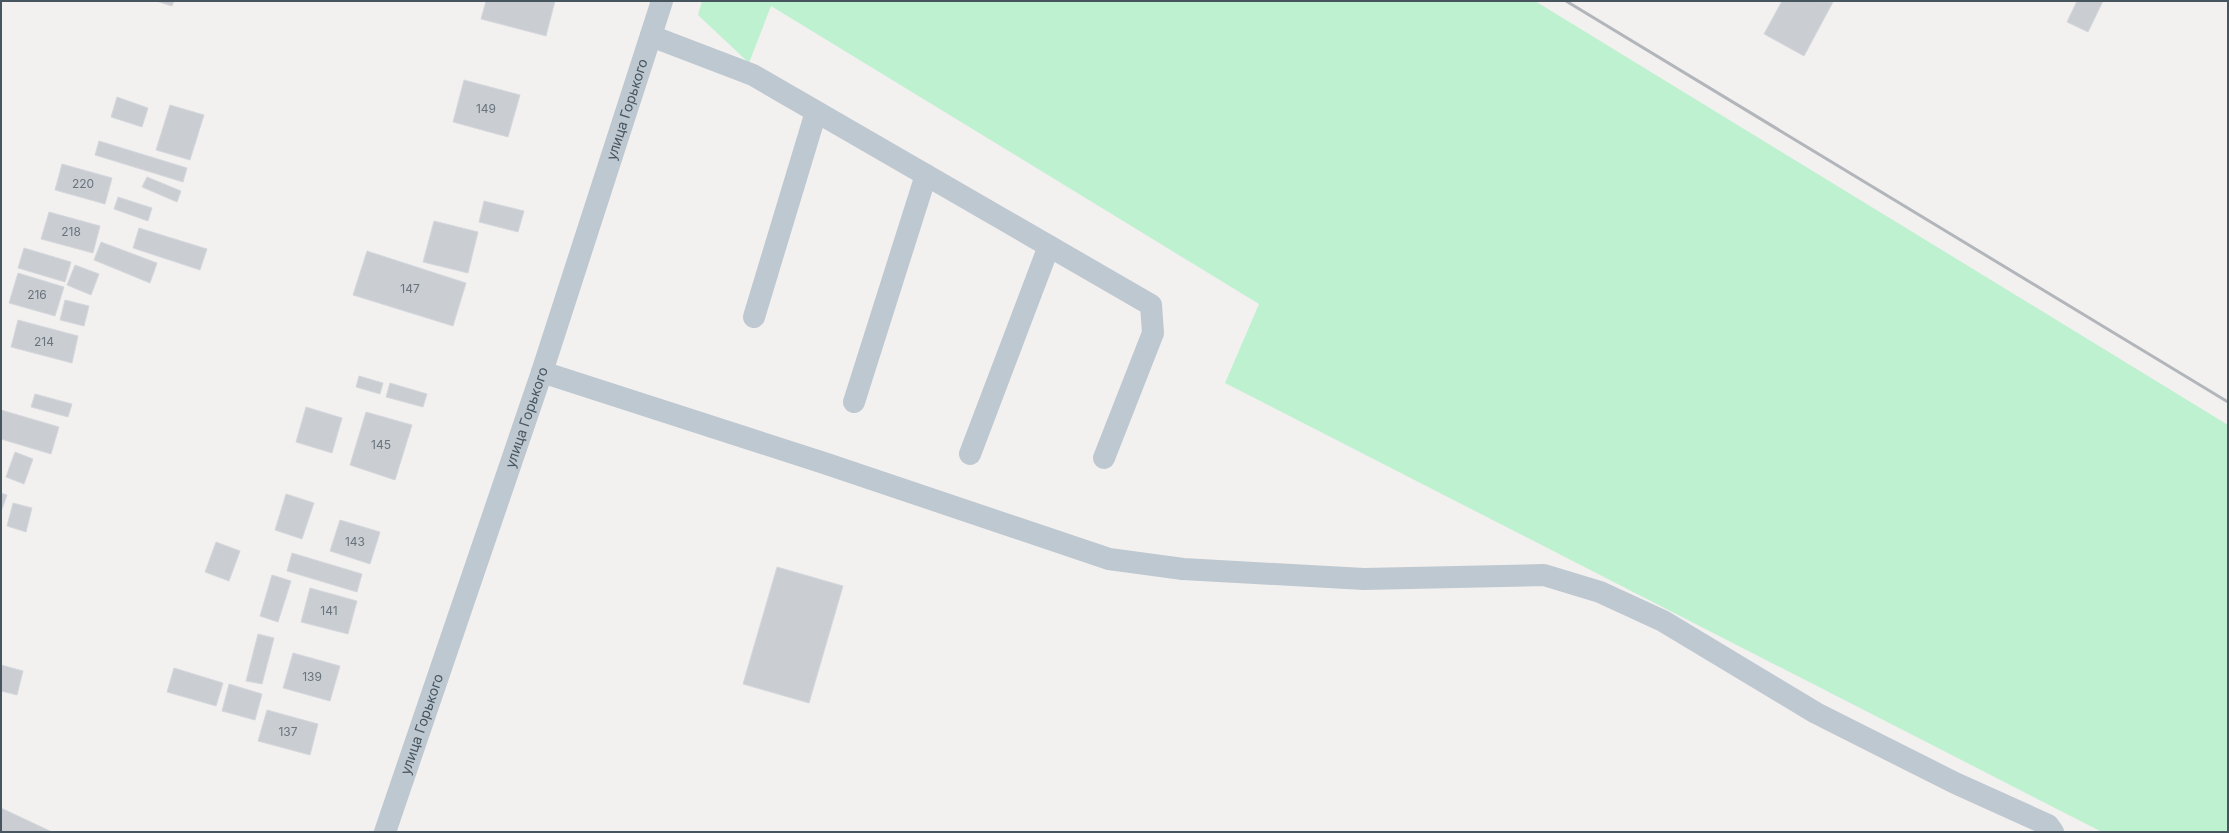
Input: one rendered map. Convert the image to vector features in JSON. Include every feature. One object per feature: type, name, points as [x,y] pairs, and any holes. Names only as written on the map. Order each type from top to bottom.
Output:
[{"type":"street","name":"улица Горького","points":[[385,832],[542,372],[662,1]]},
{"type":"street","points":[[651,36],[753,74],[1150,305],[1154,333],[1104,458]]},
{"type":"street","points":[[754,317],[816,112]]},
{"type":"street","points":[[854,402],[926,175]]},
{"type":"street","points":[[970,454],[1049,246]]},
{"type":"street","points":[[542,372],[824,463],[1109,559],[1183,569],[1364,579],[1544,575],[1558,579],[1600,592],[1663,621],[1816,713],[1956,783],[2048,825],[2053,832]]},
{"type":"green space","points":[[702,1],[1535,1],[2228,425],[2228,832],[2102,832],[1225,383],[1259,304],[771,6],[749,63],[698,15]]},
{"type":"building","points":[[156,1],[174,1],[172,6]]},
{"type":"building","points":[[486,1],[555,1],[546,36],[481,19]]},
{"type":"building","points":[[1782,1],[1833,2],[1804,56],[1764,34]]},
{"type":"building","points":[[2077,1],[2103,1],[2088,32],[2067,22]]},
{"type":"building","points":[[464,80],[520,95],[508,137],[453,122]]},
{"type":"building","points":[[117,97],[148,108],[142,127],[111,117]]},
{"type":"building","points":[[170,105],[204,115],[190,160],[156,150]]},
{"type":"building","points":[[99,141],[187,168],[183,182],[95,155]]},
{"type":"building","points":[[62,164],[112,178],[105,204],[55,190]]},
{"type":"building","points":[[147,177],[181,191],[177,202],[142,187]]},
{"type":"building","points":[[118,197],[152,208],[148,221],[114,209]]},
{"type":"building","points":[[484,201],[524,211],[518,232],[479,222]]},
{"type":"building","points":[[49,212],[100,226],[93,253],[41,239]]},
{"type":"building","points":[[434,221],[478,232],[468,273],[423,262]]},
{"type":"building","points":[[139,228],[207,249],[200,270],[133,248]]},
{"type":"building","points":[[101,242],[157,263],[150,283],[94,260]]},
{"type":"building","points":[[24,248],[71,262],[65,282],[18,268]]},
{"type":"building","points":[[367,251],[466,283],[453,326],[353,295]]},
{"type":"building","points":[[75,265],[99,274],[91,295],[67,285]]},
{"type":"building","points":[[18,273],[64,287],[55,316],[9,303]]},
{"type":"building","points":[[65,300],[89,306],[84,326],[60,320]]},
{"type":"building","points":[[18,320],[78,336],[72,363],[11,347]]},
{"type":"building","points":[[359,376],[383,383],[380,394],[356,387]]},
{"type":"building","points":[[390,383],[427,394],[423,407],[386,397]]},
{"type":"building","points":[[35,394],[72,404],[68,417],[31,407]]},
{"type":"building","points":[[306,407],[342,418],[332,453],[296,442]]},
{"type":"building","points":[[1,410],[59,427],[51,454],[1,439]]},
{"type":"building","points":[[366,412],[412,425],[395,480],[350,465]]},
{"type":"building","points":[[15,452],[33,459],[24,484],[6,477]]},
{"type":"building","points":[[1,493],[7,495],[2,509],[1,509]]},
{"type":"building","points":[[286,494],[314,503],[302,539],[275,530]]},
{"type":"building","points":[[13,503],[32,508],[26,532],[7,526]]},
{"type":"building","points":[[340,520],[380,532],[370,564],[330,551]]},
{"type":"building","points":[[216,542],[240,551],[229,581],[205,572]]},
{"type":"building","points":[[292,553],[362,574],[357,592],[287,571]]},
{"type":"building","points":[[777,567],[843,586],[809,703],[743,684]]},
{"type":"building","points":[[272,575],[291,581],[278,622],[260,616]]},
{"type":"building","points":[[310,588],[357,601],[348,634],[301,622]]},
{"type":"building","points":[[258,634],[274,638],[262,684],[246,681]]},
{"type":"building","points":[[293,653],[340,666],[330,701],[283,688]]},
{"type":"building","points":[[1,665],[23,671],[17,695],[1,691]]},
{"type":"building","points":[[174,668],[223,683],[216,706],[167,692]]},
{"type":"building","points":[[229,684],[262,694],[255,720],[222,711]]},
{"type":"building","points":[[267,710],[318,724],[310,755],[258,741]]},
{"type":"building","points":[[1,808],[52,832],[1,832]]},
{"type":"railway","points":[[1566,1],[2228,402]]}]
